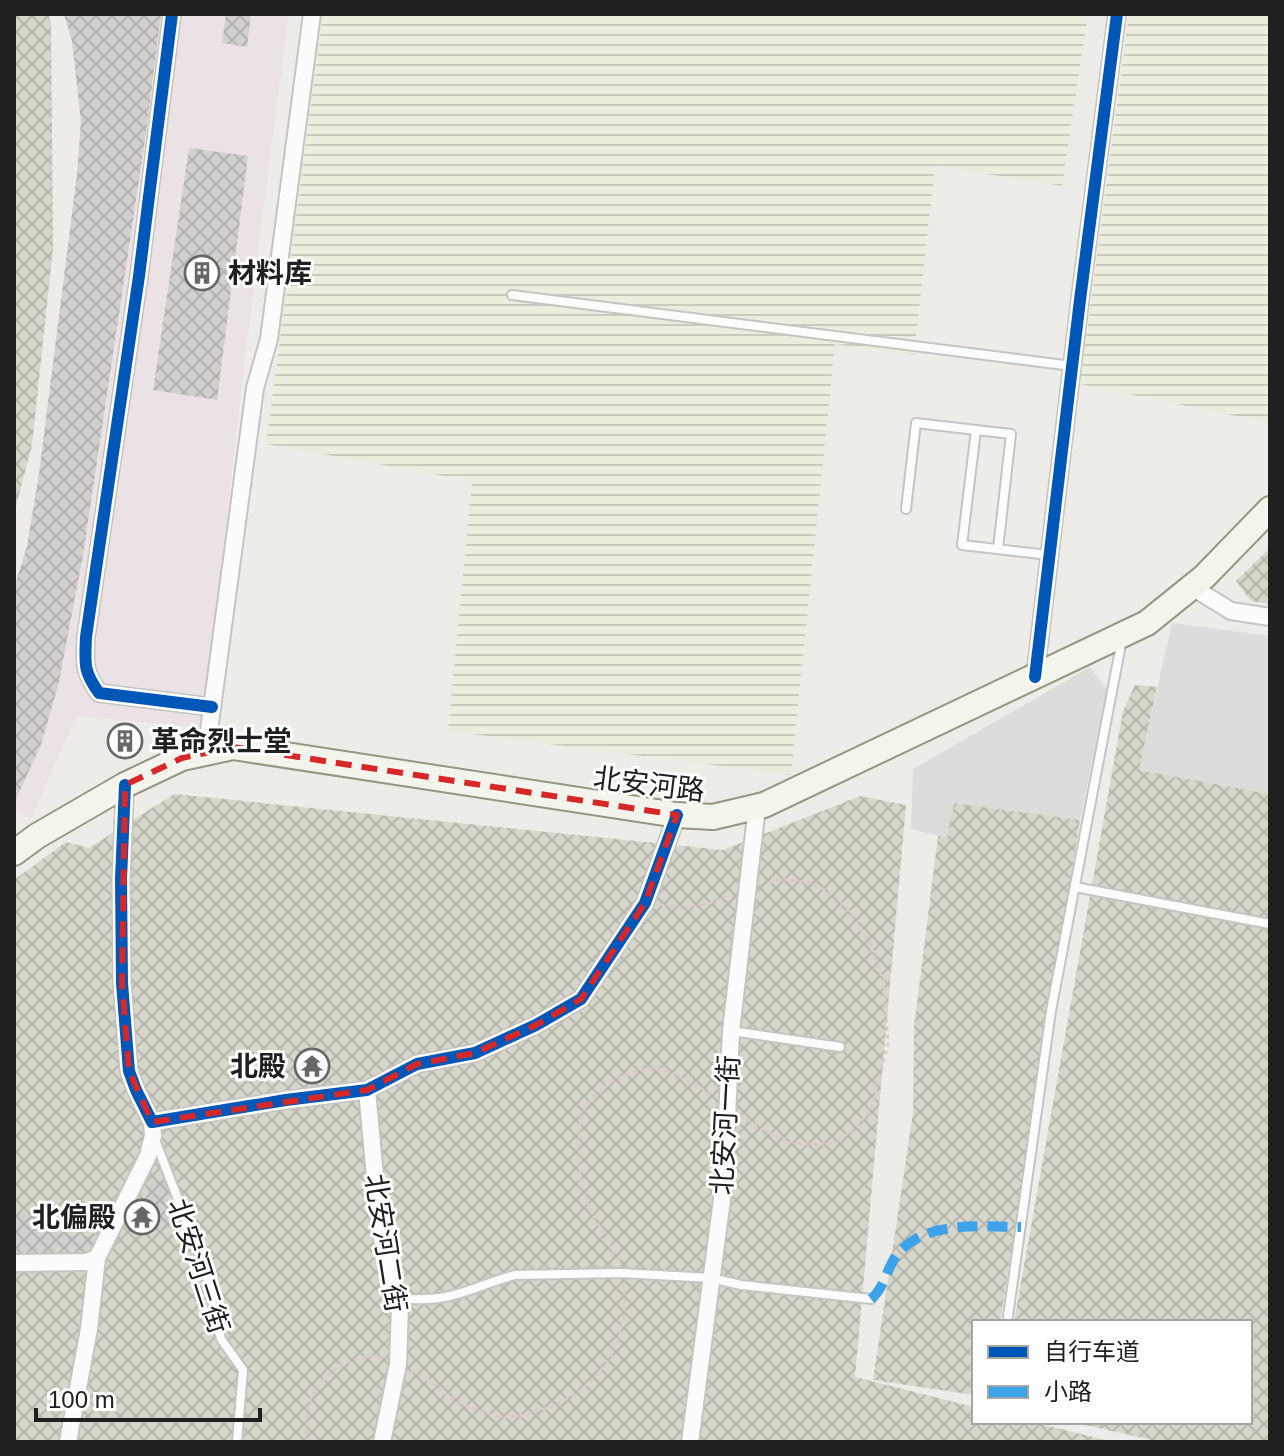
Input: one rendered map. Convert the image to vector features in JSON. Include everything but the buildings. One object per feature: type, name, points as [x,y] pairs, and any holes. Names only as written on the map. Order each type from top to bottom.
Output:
[{"type":"main road","name":"北安河路","points":[[14,853],[37,836],[125,785],[182,758],[233,747],[677,815],[713,817],[757,807],[1147,623],[1204,577],[1270,509]]},
{"type":"street","points":[[172,14],[85,661],[88,678],[99,693],[212,707]]},
{"type":"street","points":[[206,753],[255,388],[269,339],[312,14]]},
{"type":"street","points":[[1035,677],[1117,14]]},
{"type":"street","points":[[1192,587],[1231,611],[1270,617]]},
{"type":"street","points":[[68,1442],[89,1329],[97,1258],[148,1156],[153,1129],[129,1071],[123,998],[121,879],[125,785]]},
{"type":"street","name":"北安河一街","points":[[690,1442],[724,1184],[731,1031],[757,807]]},
{"type":"street","points":[[153,1129],[286,1100],[367,1090],[417,1064],[475,1053],[536,1025],[581,999],[645,903],[677,815]]},
{"type":"street","points":[[14,868],[37,836]]},
{"type":"street","name":"北安河二街","points":[[367,1090],[380,1231],[400,1306],[398,1364],[382,1442]]},
{"type":"street","points":[[14,1263],[86,1262],[97,1258]]},
{"type":"lane","points":[[512,295],[1072,366]]},
{"type":"lane","points":[[906,509],[916,423],[1011,434],[998,549]]},
{"type":"lane","points":[[976,430],[962,545],[1050,555]]},
{"type":"lane","points":[[1008,1316],[1051,1011],[1123,635]]},
{"type":"lane","points":[[1075,887],[1270,924]]},
{"type":"lane","points":[[731,1031],[840,1047]]},
{"type":"lane","name":"北安河三街","points":[[153,1129],[205,1269],[221,1339],[243,1370],[237,1442]]},
{"type":"lane","points":[[398,1300],[440,1298],[515,1275],[621,1273],[711,1278],[741,1285],[871,1299]]},
{"type":"path","points":[[306,1442],[309,1405],[319,1384],[333,1370],[352,1360],[370,1356],[398,1364],[428,1380],[450,1397],[487,1413],[510,1417],[558,1405],[583,1389],[607,1364],[620,1335],[625,1307],[621,1273],[619,1262],[590,1211],[578,1166],[577,1139],[584,1110],[601,1090],[619,1077],[642,1069],[662,1070],[727,1102],[761,1129],[789,1141],[815,1145],[837,1141],[855,1129],[871,1110],[888,1044],[884,983],[869,942],[835,896],[812,883],[782,879],[747,888],[702,907],[673,908],[645,903]]},
{"type":"highlighted area","points":[[233,747],[677,815],[645,903],[581,999],[536,1025],[475,1053],[417,1064],[367,1090],[152,1122],[129,1071],[122,983],[125,785],[182,758]]},
{"type":"shaded area","points":[[14,14],[48,14],[51,21],[53,248],[32,445],[14,514]]},
{"type":"shaded area","points":[[64,14],[289,14],[202,728],[76,716],[31,819],[14,813],[14,589],[27,546],[39,474],[77,174],[81,121],[72,41]]},
{"type":"shaded area","points":[[1270,548],[1270,604],[1251,601],[1236,581]]},
{"type":"shaded area","points":[[1172,623],[1270,636],[1270,794],[1139,770]]},
{"type":"shaded area","points":[[1090,667],[1107,689],[1080,820],[954,803],[947,838],[911,829],[913,769]]},
{"type":"shaded area","points":[[1135,685],[1157,687],[1139,770],[1270,794],[1270,1442],[1161,1442],[1081,1424],[1252,1424],[1252,1320],[1014,1320],[1123,711]]},
{"type":"shaded area","points":[[174,794],[723,850],[860,796],[906,805],[855,1377],[972,1406],[972,1424],[1041,1424],[1113,1442],[14,1442],[14,880],[66,842],[89,848]]},
{"type":"shaded area","points":[[954,803],[1080,820],[1000,1320],[972,1320],[972,1395],[873,1380],[913,1113],[914,1027],[938,836],[947,837]]},
{"type":"green space","points":[[323,14],[1088,14],[1062,186],[935,166],[914,355],[835,344],[791,775],[448,731],[472,481],[266,444]]},
{"type":"green space","points":[[1129,14],[1270,14],[1270,423],[1080,384]]},
{"type":"marked path","points":[[871,1299],[900,1251],[926,1234],[957,1227],[1021,1227]]},
{"type":"cycle path","points":[[172,14],[85,660],[90,679],[99,693],[212,707]]},
{"type":"cycle path","points":[[1035,677],[1117,14]]},
{"type":"cycle path","points":[[125,785],[121,879],[122,983],[129,1071],[152,1122],[367,1090],[417,1064],[475,1053],[536,1025],[581,999],[645,903],[677,815]]},
{"type":"place","name":"材料库","points":[[202,273]]},
{"type":"place","name":"革命烈士堂","points":[[125,741]]},
{"type":"place","name":"北殿","points":[[312,1066]]},
{"type":"place","name":"北偏殿","points":[[142,1217]]}]
